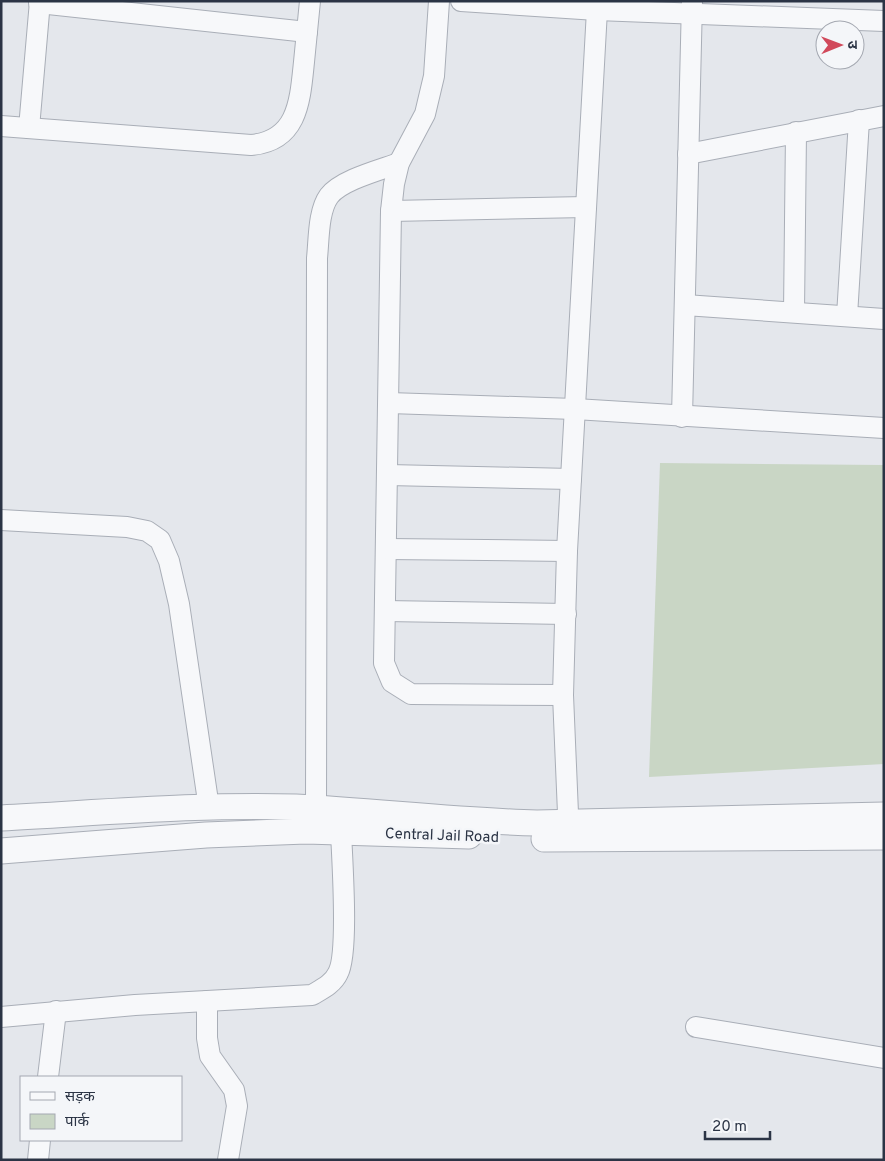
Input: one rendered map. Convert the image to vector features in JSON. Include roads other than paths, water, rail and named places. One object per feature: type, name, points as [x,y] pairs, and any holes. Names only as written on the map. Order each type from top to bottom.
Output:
[{"type":"street","points":[[1,126],[251,145],[268,144],[284,133],[295,116],[301,92],[310,1]]},
{"type":"street","points":[[439,1],[434,76],[425,114],[399,163],[391,211],[384,664],[392,682],[411,694],[563,695]]},
{"type":"street","points":[[461,1],[521,3],[597,10],[692,8],[884,21]]},
{"type":"street","points":[[28,128],[40,2],[306,32]]},
{"type":"street","points":[[682,417],[692,8]]},
{"type":"street","points":[[1,818],[209,808],[316,809],[491,822],[569,831],[563,695],[567,552],[597,10]]},
{"type":"street","points":[[688,154],[884,116]]},
{"type":"street","points":[[847,316],[859,120]]},
{"type":"street","points":[[794,312],[796,132]]},
{"type":"street","points":[[316,809],[317,258],[322,215],[328,197],[340,187],[399,163]]},
{"type":"street","points":[[391,211],[586,207]]},
{"type":"street","points":[[685,305],[884,319]]},
{"type":"street","points":[[389,403],[575,409],[682,417],[883,424]]},
{"type":"street","points":[[388,475],[571,479]]},
{"type":"street","points":[[1,520],[127,527],[147,530],[160,540],[169,561],[179,604],[209,808]]},
{"type":"street","points":[[387,549],[567,552]]},
{"type":"street","points":[[385,611],[566,614]]},
{"type":"street","points":[[706,829],[884,815]]},
{"type":"street","name":"Central Jail Road","points":[[1,851],[145,841],[206,834],[706,829],[884,837]]},
{"type":"street","points":[[1,1017],[56,1011],[312,995],[326,987],[338,973],[344,951],[342,832]]},
{"type":"street","points":[[207,1001],[207,1038],[210,1056],[234,1090],[237,1106],[228,1160]]},
{"type":"street","points":[[48,1076],[56,1011]]},
{"type":"street","points":[[696,1027],[884,1058]]},
{"type":"street","points":[[38,1160],[40,1141]]}]
